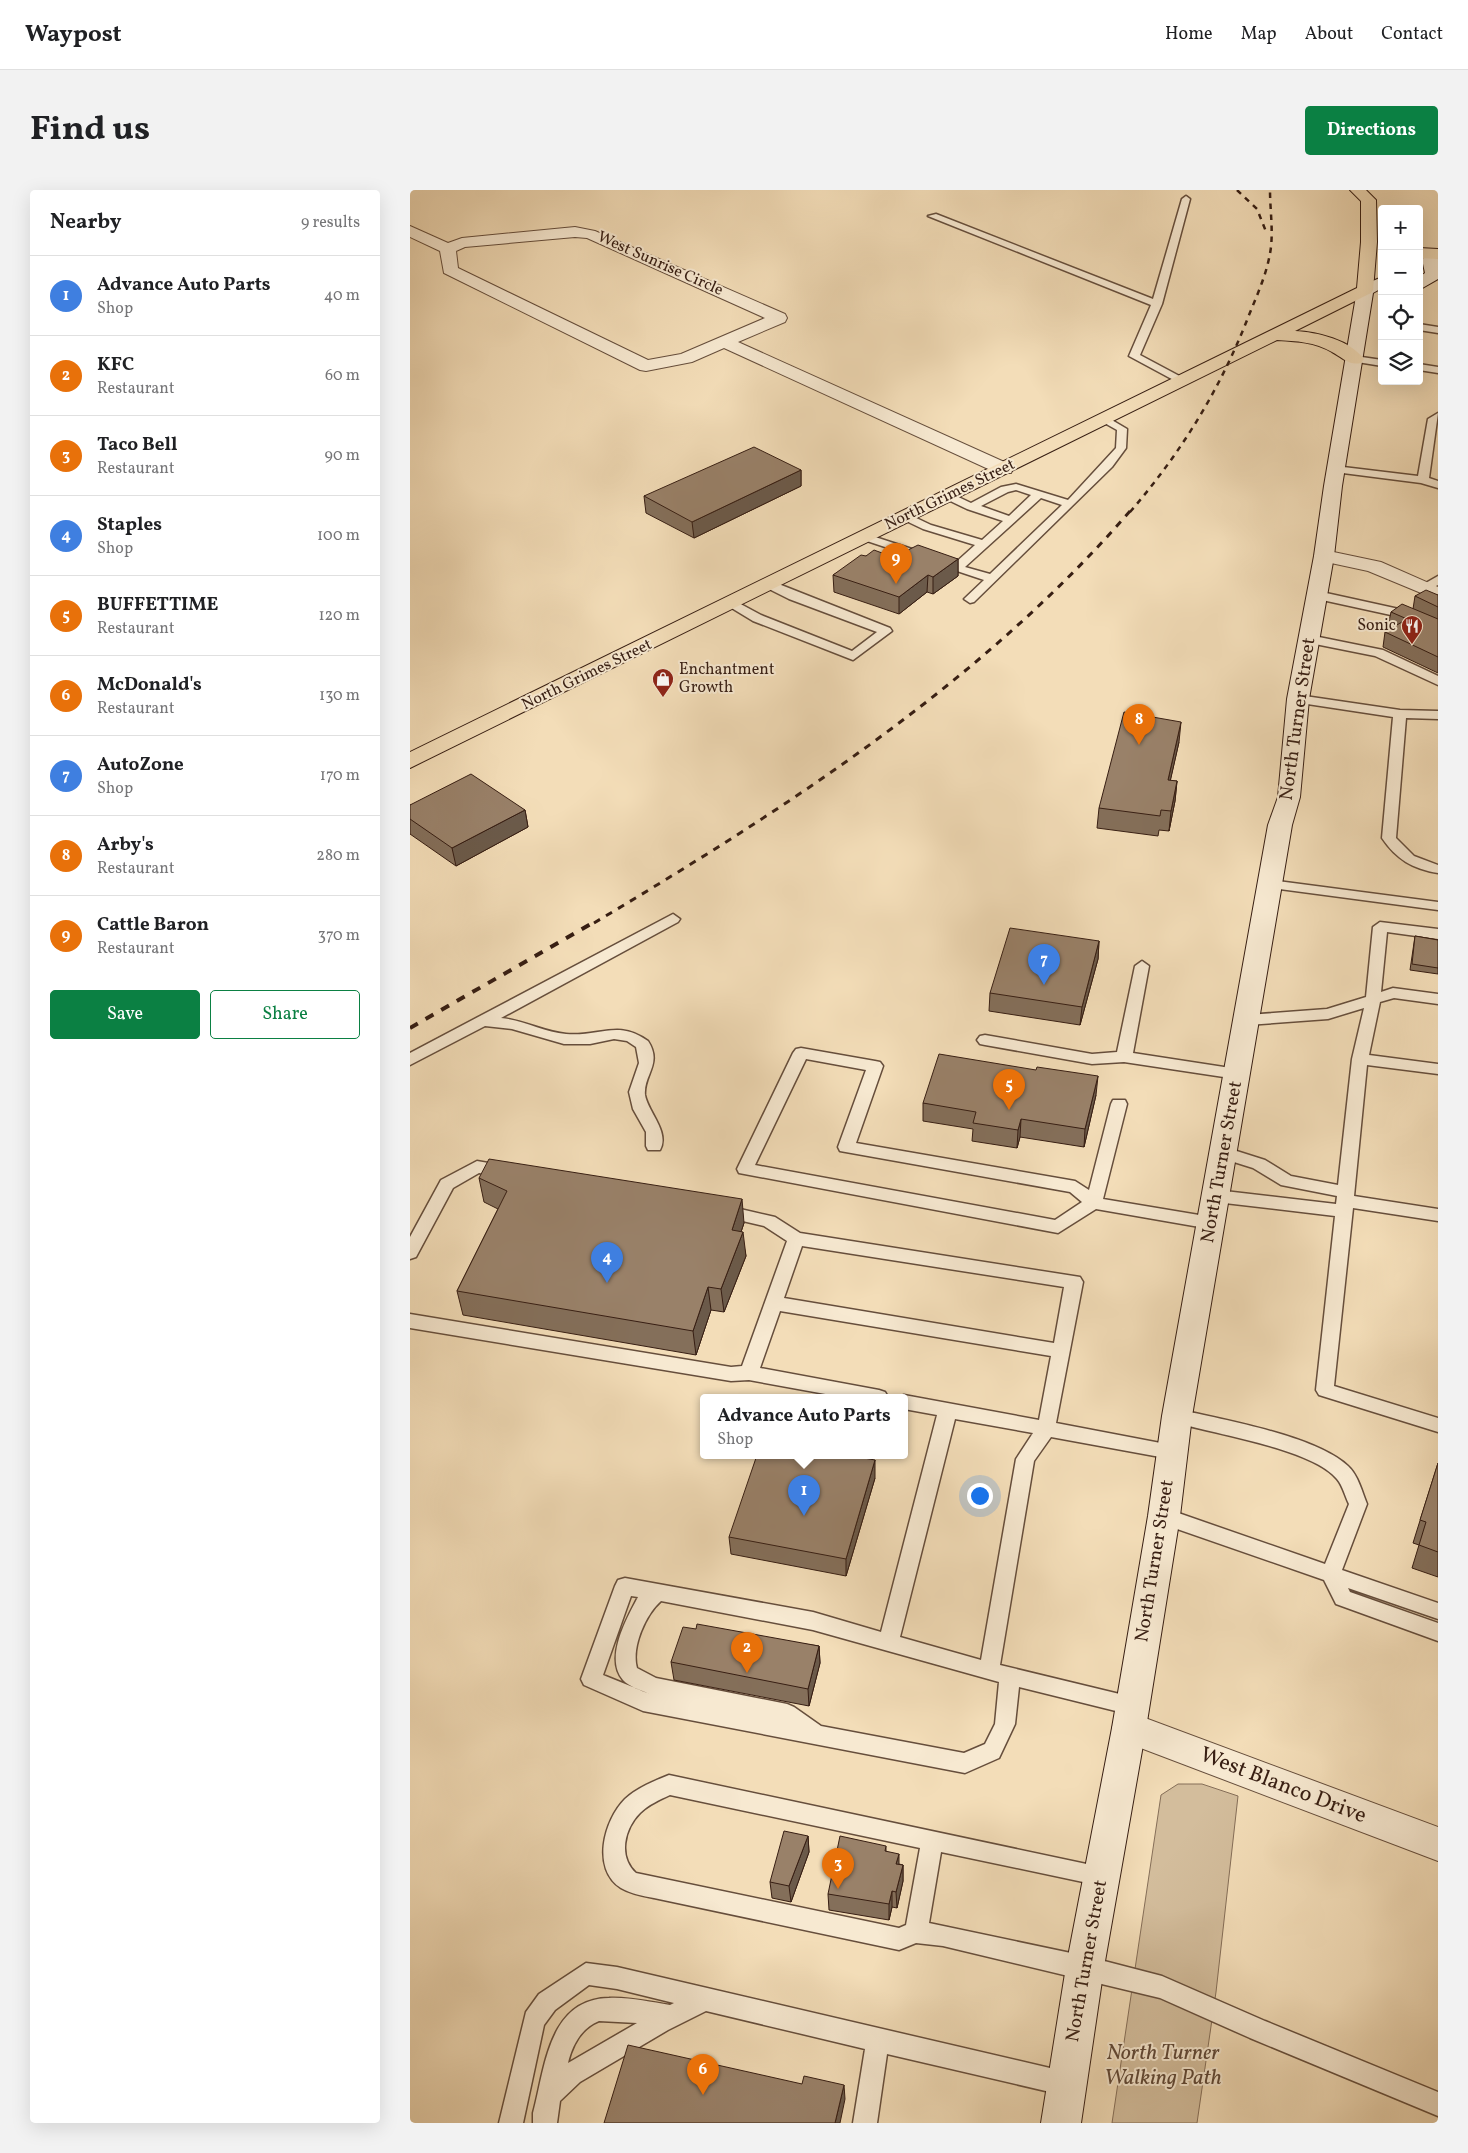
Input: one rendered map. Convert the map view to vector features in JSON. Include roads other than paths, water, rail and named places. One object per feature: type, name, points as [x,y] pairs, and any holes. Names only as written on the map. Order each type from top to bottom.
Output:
[{"type":"main road","name":"North Turner Street","points":[[1061,2123],[1085,1967],[1131,1717],[1164,1516],[1171,1452],[1280,825],[1289,797],[1298,699],[1324,556],[1335,469],[1373,286],[1375,244],[1368,193]]},
{"type":"main road","points":[[410,231],[448,249]]},
{"type":"main road","name":"West Sunrise Circle","points":[[575,232],[598,235],[779,318],[686,358],[646,366],[450,270],[448,249],[462,243],[549,234],[575,232]]},
{"type":"main road","points":[[1423,282],[1433,275],[1429,257]]},
{"type":"main road","name":"North Grimes Street","points":[[410,760],[731,604],[1373,286]]},
{"type":"main road","points":[[1276,335],[1320,339],[1335,345],[1362,343]]},
{"type":"main road","points":[[725,342],[1004,468]]},
{"type":"main road","points":[[1324,556],[1374,566],[1433,587]]},
{"type":"main road","name":"West Blanco Drive","points":[[1131,1717],[1438,1844]]},
{"type":"lane","points":[[1181,382],[1134,356],[1157,304],[1186,199]]},
{"type":"lane","points":[[933,216],[1157,304]]},
{"type":"lane","points":[[1423,328],[1438,330]]},
{"type":"lane","points":[[1362,343],[1378,359]]},
{"type":"lane","points":[[1423,368],[1438,370]]},
{"type":"lane","points":[[1423,480],[1433,419],[1438,416]]},
{"type":"lane","points":[[970,599],[1070,504],[1108,465],[1121,448],[1122,429],[1105,419]]},
{"type":"lane","points":[[1335,469],[1423,480],[1438,485]]},
{"type":"lane","points":[[971,507],[1005,489],[1016,487],[1070,504]]},
{"type":"lane","points":[[957,568],[1039,494]]},
{"type":"lane","points":[[948,496],[971,507],[1011,520]]},
{"type":"lane","points":[[906,517],[927,527],[984,544]]},
{"type":"lane","points":[[865,537],[992,578]]},
{"type":"lane","points":[[731,604],[757,618],[853,656],[886,631],[792,596],[771,584]]},
{"type":"lane","points":[[1317,595],[1404,614],[1438,630]]},
{"type":"lane","points":[[1309,639],[1379,653],[1438,681]]},
{"type":"lane","points":[[1298,699],[1400,714],[1437,715]]},
{"type":"lane","points":[[1400,714],[1389,838],[1402,855],[1416,863],[1438,868]]},
{"type":"lane","points":[[1270,884],[1438,906]]},
{"type":"lane","points":[[410,1060],[674,919]]},
{"type":"lane","points":[[1438,934],[1380,927],[1373,1001],[1360,1059],[1325,1390],[1438,1425]]},
{"type":"lane","points":[[1124,1057],[1142,966]]},
{"type":"lane","points":[[1247,1020],[1328,1014],[1393,993],[1438,999]]},
{"type":"lane","points":[[484,1021],[512,1024],[564,1039],[590,1040],[614,1034],[631,1036],[643,1045],[647,1063],[637,1092],[641,1109],[654,1132],[654,1146]]},
{"type":"lane","points":[[985,1040],[1092,1059],[1124,1057],[1237,1074]]},
{"type":"lane","points":[[1120,1104],[1093,1203],[1058,1227],[745,1169],[801,1053],[875,1066],[846,1147],[1075,1187],[1093,1203],[1211,1223]]},
{"type":"lane","points":[[1360,1059],[1438,1069]]},
{"type":"lane","points":[[1224,1153],[1260,1164],[1287,1181],[1345,1202]]},
{"type":"lane","points":[[410,1253],[446,1184],[477,1167],[525,1174]]},
{"type":"lane","points":[[1216,1196],[1345,1202],[1438,1215]]},
{"type":"lane","points":[[703,1207],[769,1221],[796,1239],[1074,1282],[1046,1429],[1025,1459],[990,1671]]},
{"type":"lane","points":[[749,1373],[796,1239]]},
{"type":"lane","points":[[774,1303],[1060,1351]]},
{"type":"lane","points":[[410,1321],[731,1374],[749,1373],[863,1394]]},
{"type":"lane","points":[[908,1403],[1171,1452]]},
{"type":"lane","points":[[888,1643],[948,1410]]},
{"type":"lane","points":[[1178,1416],[1295,1447],[1320,1457],[1342,1473],[1358,1504],[1331,1574],[1343,1598],[1438,1632]]},
{"type":"lane","points":[[1164,1516],[1438,1611]]},
{"type":"lane","points":[[1010,1676],[1005,1724],[992,1751],[965,1763],[643,1702],[591,1679],[625,1586],[813,1621],[1010,1676],[1131,1717]]},
{"type":"lane","points":[[658,1592],[645,1603],[626,1648],[626,1666],[630,1674],[652,1686],[787,1713],[816,1735]]},
{"type":"lane","points":[[1102,1876],[669,1785],[644,1797],[629,1810],[622,1822],[612,1849],[616,1868],[628,1880],[654,1888],[899,1939],[916,1932],[943,1935],[1085,1967],[1162,1987],[1258,2030],[1438,2104]]},
{"type":"lane","points":[[916,1932],[932,1840]]},
{"type":"lane","points":[[511,2123],[534,2020],[547,2002],[586,1974],[617,1978],[1067,2084]]},
{"type":"lane","points":[[550,2094],[572,2074],[672,2016],[706,1999]]},
{"type":"lane","points":[[546,2123],[545,2113],[557,2053],[568,2034],[591,2012],[605,2009],[672,2016]]},
{"type":"lane","points":[[865,2123],[878,2041]]},
{"type":"railway","points":[[1237,190],[1257,209],[1267,234]]},
{"type":"railway","points":[[1130,512],[1149,490],[1183,443],[1212,394],[1238,342],[1262,282],[1270,256],[1272,233],[1270,190]]},
{"type":"railway","points":[[594,923],[739,834],[879,738],[946,686],[1011,631],[1073,573],[1131,510]]},
{"type":"railway","points":[[410,1028],[596,921]]},
{"type":"place","name":"Cattle Baron","points":[[896,584]]},
{"type":"place","name":"Sonic","points":[[1412,645]]},
{"type":"place","name":"Enchantment Growth","points":[[663,698]]},
{"type":"place","name":"Arby's","points":[[1139,745]]},
{"type":"place","name":"AutoZone","points":[[1044,985]]},
{"type":"place","name":"BUFFETTIME","points":[[1009,1110]]},
{"type":"place","name":"Staples","points":[[607,1283]]},
{"type":"place","name":"Advance Auto Parts","points":[[804,1516]]},
{"type":"place","name":"KFC","points":[[747,1673]]},
{"type":"place","name":"Taco Bell","points":[[838,1889]]},
{"type":"place","name":"McDonald's","points":[[703,2095]]},
{"type":"park label","name":"North Turner Walking Path","points":[[1163,2066]]}]
